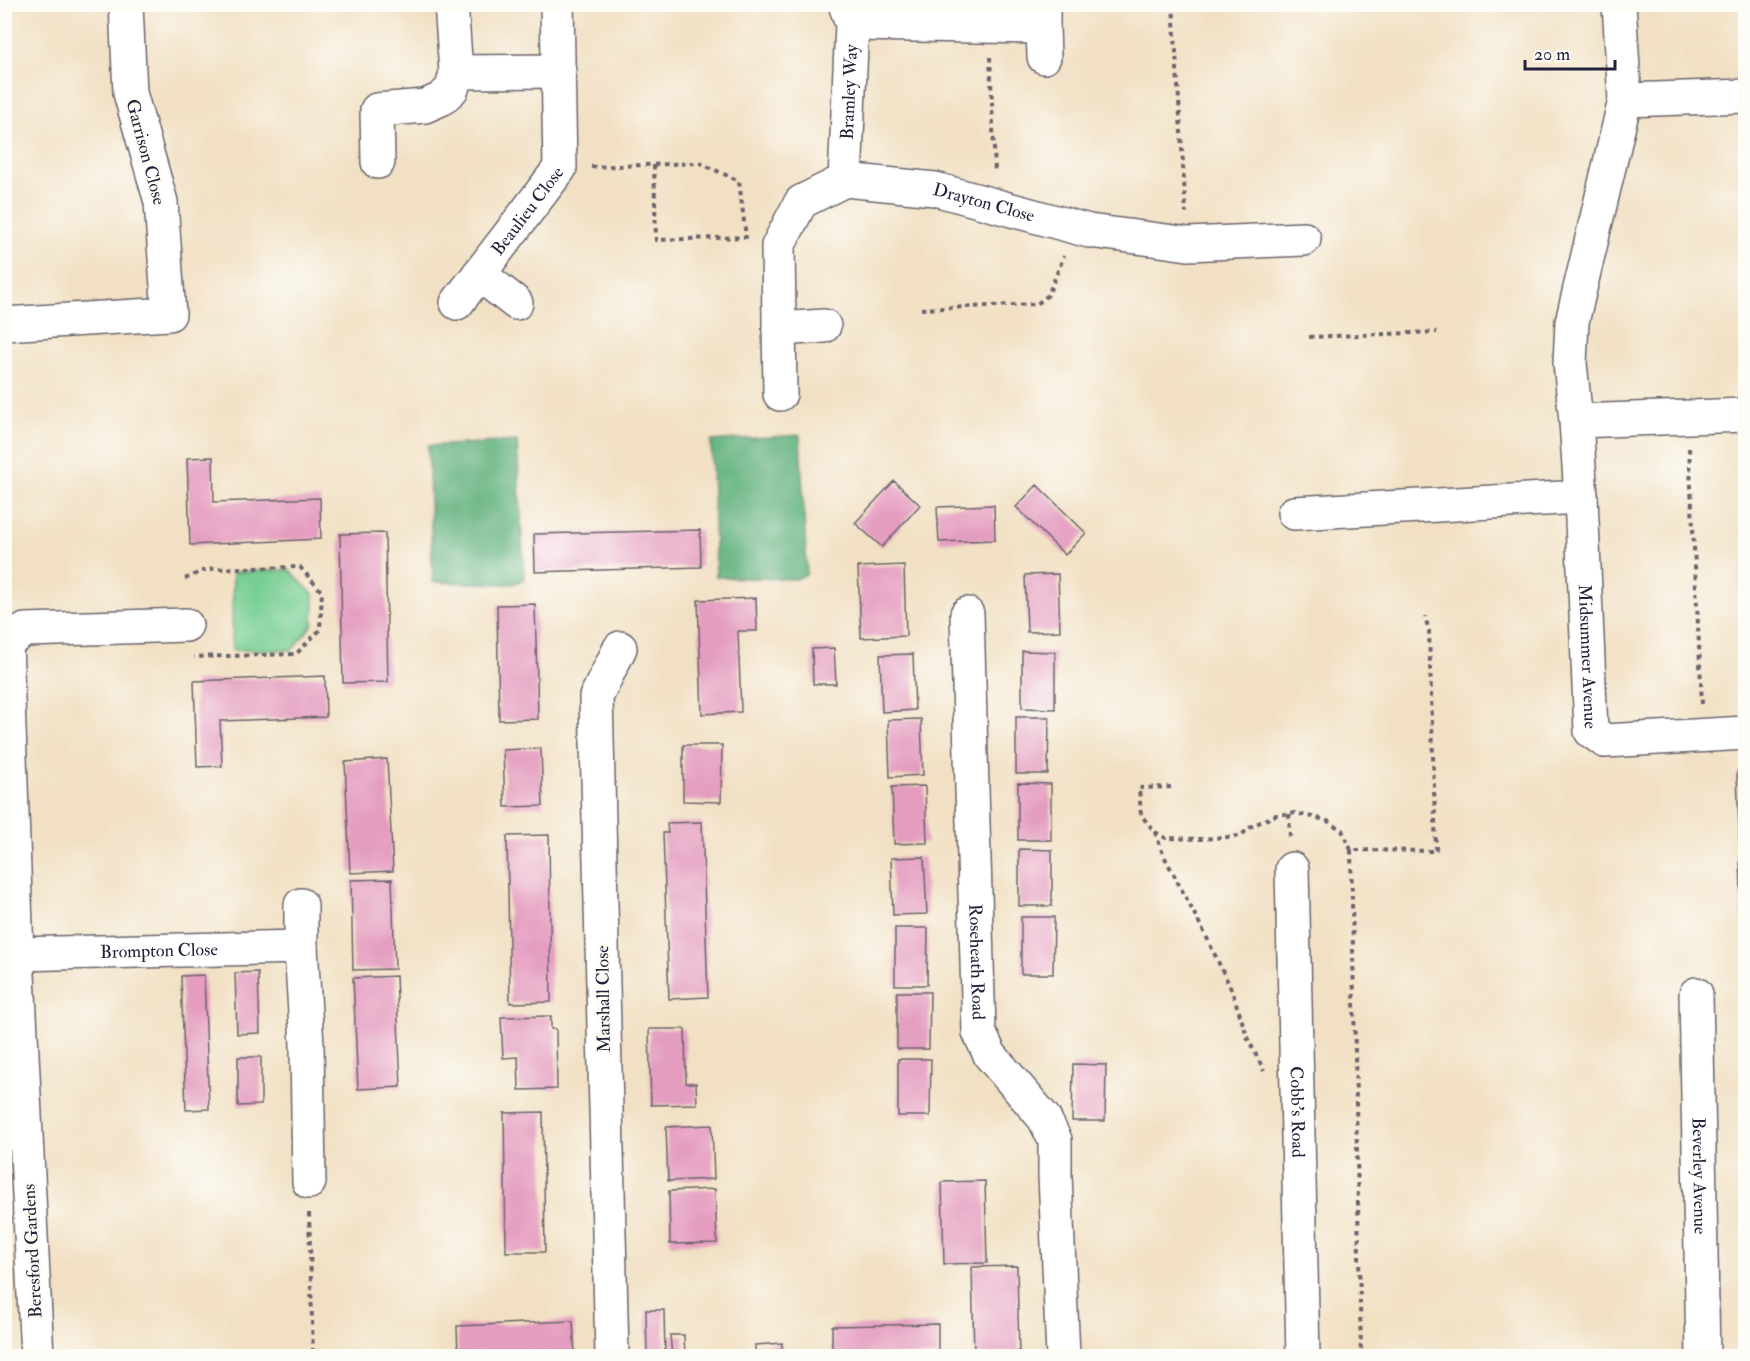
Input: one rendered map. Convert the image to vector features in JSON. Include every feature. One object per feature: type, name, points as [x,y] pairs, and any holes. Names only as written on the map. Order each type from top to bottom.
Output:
[{"type":"street","name":"Garrison Close","points":[[4,324],[169,314],[161,202],[130,93],[126,4]]},
{"type":"street","points":[[378,162],[377,110],[426,106],[441,99],[452,89],[456,72],[451,4]]},
{"type":"street","name":"Beaulieu Close","points":[[458,303],[560,168],[557,4]]},
{"type":"street","name":"Midsummer Avenue","points":[[1619,4],[1624,100],[1572,322],[1570,363],[1581,497],[1591,730],[1605,741],[1746,733]]},
{"type":"street","points":[[849,14],[1043,29]]},
{"type":"street","name":"Bramley Way","points":[[844,180],[849,14]]},
{"type":"street","points":[[456,72],[559,71]]},
{"type":"street","points":[[1624,100],[1746,96]]},
{"type":"street","points":[[780,394],[778,246],[801,202],[844,180]]},
{"type":"street","name":"Drayton Close","points":[[844,180],[935,189],[1089,231],[1188,244],[1304,239]]},
{"type":"street","points":[[479,274],[516,303]]},
{"type":"street","points":[[779,329],[824,326]]},
{"type":"street","points":[[1576,421],[1746,415]]},
{"type":"street","points":[[1294,513],[1581,497]]},
{"type":"street","name":"Roseheath Road","points":[[968,614],[979,1032],[990,1055],[1044,1118],[1055,1140],[1063,1356]]},
{"type":"street","name":"Beresford Gardens","points":[[37,1356],[17,954],[5,643],[25,630],[186,625]]},
{"type":"street","name":"Marshall Close","points":[[612,1356],[596,697],[620,648]]},
{"type":"street","name":"Cobb's Road","points":[[1292,869],[1303,1356]]},
{"type":"street","points":[[301,905],[307,1045],[309,1182]]},
{"type":"street","name":"Brompton Close","points":[[17,954],[301,947]]},
{"type":"street","name":"Beverley Avenue","points":[[1696,994],[1703,1356]]},
{"type":"path","points":[[1173,4],[1188,244]]},
{"type":"path","points":[[988,26],[996,206]]},
{"type":"path","points":[[560,168],[654,164],[699,163],[739,181],[746,237],[656,240],[654,164]]},
{"type":"path","points":[[921,309],[1037,303],[1048,295],[1076,227]]},
{"type":"path","points":[[1309,337],[1437,332]]},
{"type":"path","points":[[1688,417],[1704,735]]},
{"type":"path","points":[[185,579],[207,569],[300,567],[322,591],[320,630],[296,654],[188,657]]},
{"type":"path","points":[[1351,850],[1436,851],[1429,631],[1425,616]]},
{"type":"path","points":[[1171,787],[1139,788],[1142,814],[1155,832],[1163,854],[1228,982],[1248,1039],[1268,1079]]},
{"type":"path","points":[[1155,832],[1166,838],[1201,839],[1240,836],[1252,826],[1276,815],[1295,813],[1326,820],[1342,830],[1351,850],[1361,1356]]},
{"type":"path","points":[[309,1182],[313,1356]]},
{"type":"green space","points":[[800,435],[807,574],[796,579],[716,577],[711,441]]},
{"type":"green space","points":[[517,441],[524,579],[513,584],[433,582],[428,446]]},
{"type":"green space","points":[[289,570],[314,595],[313,624],[292,650],[232,650],[233,572]]},
{"type":"building","points":[[213,457],[214,502],[320,498],[321,539],[190,545],[187,458]]},
{"type":"building","points":[[894,481],[920,505],[882,547],[855,523]]},
{"type":"building","points":[[1037,485],[1086,533],[1065,555],[1016,507]]},
{"type":"building","points":[[994,505],[995,540],[939,542],[937,507]]},
{"type":"building","points":[[700,530],[701,567],[535,572],[534,534]]},
{"type":"building","points":[[385,533],[388,682],[343,683],[340,534]]},
{"type":"building","points":[[904,565],[906,636],[861,638],[858,567]]},
{"type":"building","points":[[1058,574],[1060,631],[1027,632],[1025,575]]},
{"type":"building","points":[[756,598],[757,631],[738,631],[741,712],[702,714],[698,600]]},
{"type":"building","points":[[535,604],[538,719],[499,720],[497,605]]},
{"type":"building","points":[[834,648],[836,684],[813,684],[812,649]]},
{"type":"building","points":[[1022,651],[1055,652],[1055,709],[1022,708]]},
{"type":"building","points":[[913,654],[915,710],[882,712],[880,655]]},
{"type":"building","points":[[325,676],[326,717],[220,721],[222,766],[197,767],[194,681]]},
{"type":"building","points":[[1016,717],[1049,717],[1048,774],[1016,774]]},
{"type":"building","points":[[921,719],[923,775],[890,777],[888,720]]},
{"type":"building","points":[[683,745],[722,745],[721,802],[683,801]]},
{"type":"building","points":[[541,748],[543,806],[505,807],[503,750]]},
{"type":"building","points":[[387,759],[393,871],[350,873],[345,762]]},
{"type":"building","points":[[1746,772],[1746,919],[1742,919],[1737,773]]},
{"type":"building","points":[[1018,783],[1051,784],[1051,840],[1018,840]]},
{"type":"building","points":[[925,786],[927,843],[894,844],[892,787]]},
{"type":"building","points":[[702,822],[708,997],[669,999],[663,833],[668,833],[667,823]]},
{"type":"building","points":[[549,835],[551,1002],[510,1003],[507,836]]},
{"type":"building","points":[[1019,849],[1052,850],[1052,906],[1019,906]]},
{"type":"building","points":[[924,857],[927,914],[893,915],[891,858]]},
{"type":"building","points":[[392,879],[395,969],[353,970],[351,880]]},
{"type":"building","points":[[1021,917],[1054,917],[1053,974],[1021,974]]},
{"type":"building","points":[[895,928],[928,928],[927,985],[895,985]]},
{"type":"building","points":[[258,972],[260,1033],[237,1034],[235,973]]},
{"type":"building","points":[[204,975],[209,1109],[186,1110],[181,976]]},
{"type":"building","points":[[396,976],[401,1087],[358,1089],[353,978]]},
{"type":"building","points":[[897,992],[930,992],[929,1049],[897,1049]]},
{"type":"building","points":[[551,1016],[551,1029],[556,1029],[557,1089],[519,1090],[518,1057],[503,1058],[501,1017]]},
{"type":"building","points":[[649,1029],[685,1029],[686,1083],[696,1083],[697,1104],[651,1105]]},
{"type":"building","points":[[238,1057],[261,1057],[261,1105],[238,1106]]},
{"type":"building","points":[[898,1059],[931,1059],[930,1116],[898,1116]]},
{"type":"building","points":[[1073,1064],[1106,1065],[1105,1121],[1072,1121]]},
{"type":"building","points":[[543,1112],[545,1252],[506,1252],[504,1113]]},
{"type":"building","points":[[712,1125],[714,1179],[668,1181],[666,1127]]},
{"type":"building","points":[[985,1181],[987,1263],[944,1264],[942,1182]]},
{"type":"building","points":[[715,1189],[717,1243],[670,1244],[669,1191]]},
{"type":"building","points":[[1017,1266],[1019,1356],[974,1356],[972,1267]]},
{"type":"building","points":[[646,1310],[664,1310],[665,1356],[647,1356]]},
{"type":"building","points":[[573,1321],[575,1356],[458,1356],[457,1326]]},
{"type":"building","points":[[938,1324],[938,1356],[832,1356],[832,1326]]},
{"type":"building","points":[[670,1335],[684,1335],[685,1356],[672,1356]]},
{"type":"building","points":[[782,1343],[782,1356],[755,1356],[755,1345]]}]
